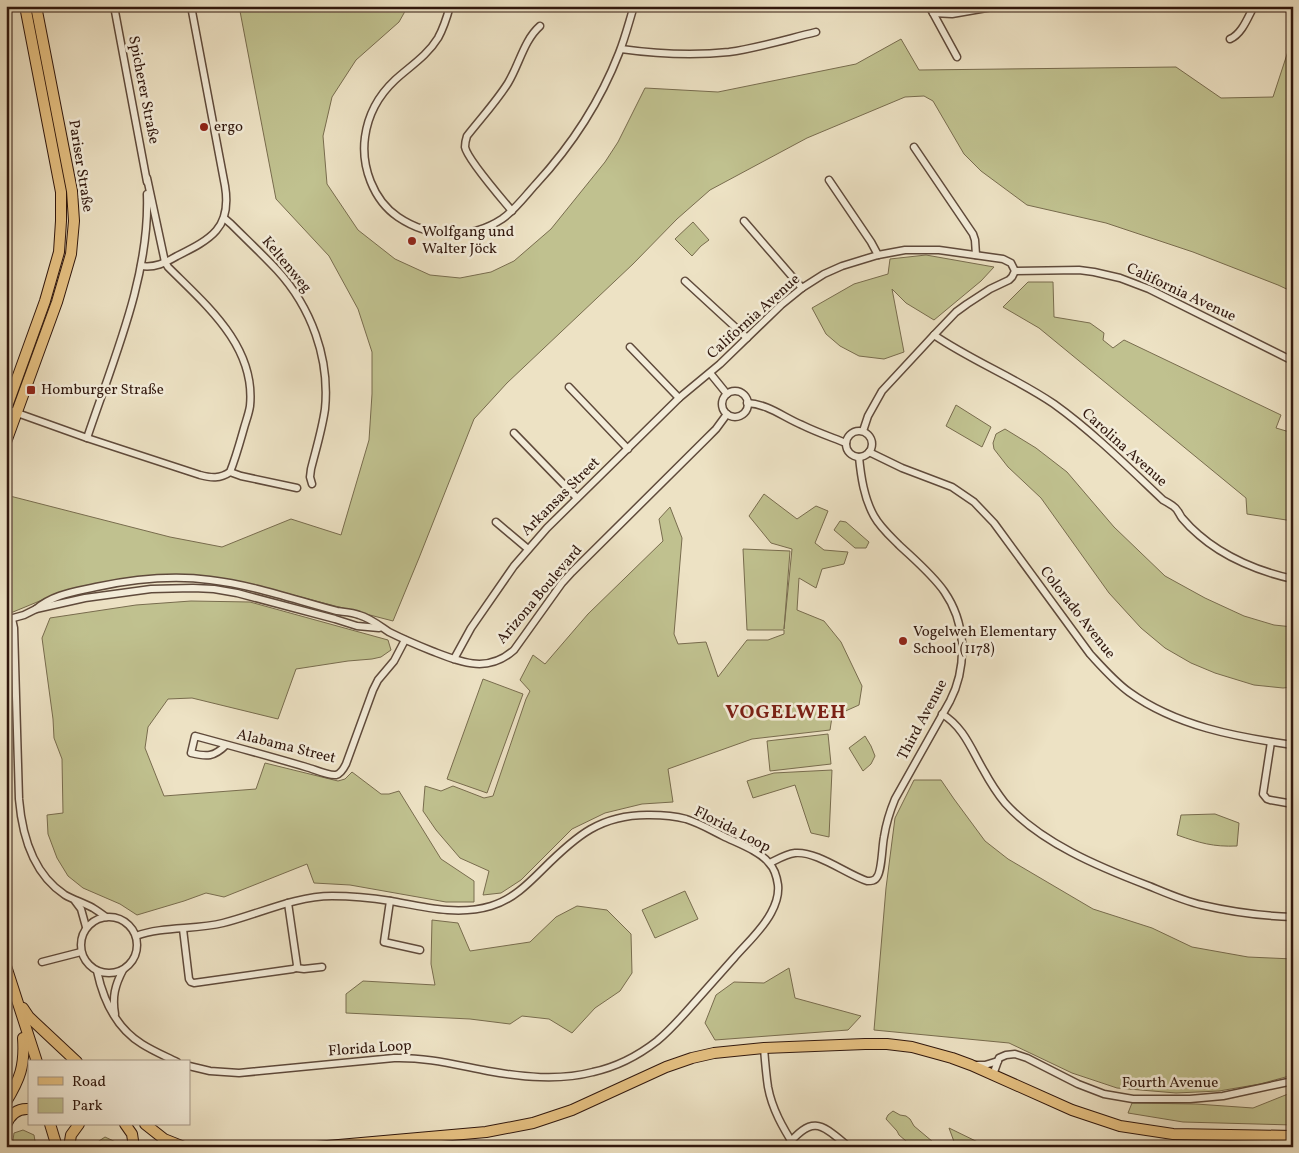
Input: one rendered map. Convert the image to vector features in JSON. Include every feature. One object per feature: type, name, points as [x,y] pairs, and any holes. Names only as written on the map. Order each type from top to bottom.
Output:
[{"type":"main road","name":"Pariser Straße","points":[[6,409],[51,282],[59,252],[61,222],[60,192],[25,6]]},
{"type":"main road","name":"Pariser Straße","points":[[6,442],[63,284],[71,254],[74,220],[72,191],[36,6]]},
{"type":"main road","points":[[6,966],[36,1060]]},
{"type":"main road","points":[[6,987],[29,1060]]},
{"type":"main road","points":[[15,993],[29,1017],[75,1060]]},
{"type":"main road","points":[[6,1102],[23,1066],[23,1038]]},
{"type":"main road","points":[[316,1147],[486,1132],[533,1123],[572,1110],[678,1063],[714,1053],[764,1048],[865,1044],[887,1044],[934,1052],[971,1065],[1072,1110],[1120,1126],[1173,1134],[1293,1136]]},
{"type":"main road","points":[[6,1125],[15,1112],[24,1108],[28,1109]]},
{"type":"main road","points":[[51,1126],[57,1147]]},
{"type":"main road","points":[[52,1126],[64,1147]]},
{"type":"main road","points":[[69,1147],[71,1136],[78,1126]]},
{"type":"main road","points":[[126,1126],[132,1134],[134,1147]]},
{"type":"main road","points":[[148,1126],[164,1138],[184,1147]]},
{"type":"street","name":"Spicherer Straße","points":[[114,6],[165,262]]},
{"type":"street","points":[[141,266],[159,266],[210,238],[224,218],[227,207],[226,192],[191,6]]},
{"type":"street","points":[[450,6],[438,38],[416,63],[384,91],[372,112],[365,137],[366,163],[369,175],[380,199],[395,214],[417,227],[438,234],[470,232],[482,229],[503,218],[512,211],[554,164],[574,137],[606,83],[621,49],[634,6]]},
{"type":"street","points":[[931,9],[952,14],[998,6]]},
{"type":"street","points":[[1230,39],[1236,37],[1254,6]]},
{"type":"street","points":[[931,9],[957,57]]},
{"type":"street","points":[[512,211],[471,159],[465,148],[465,142],[477,122],[493,105],[509,82],[533,32],[540,26]]},
{"type":"street","points":[[621,49],[681,55],[710,54],[750,48],[816,32]]},
{"type":"street","points":[[914,146],[973,234],[976,255]]},
{"type":"street","name":"Spicherer Straße","points":[[86,438],[131,309],[147,228],[147,178]]},
{"type":"street","points":[[829,180],[878,255]]},
{"type":"street","name":"Keltenweg","points":[[224,218],[278,270],[299,298],[314,328],[324,367],[325,407],[311,469],[312,484]]},
{"type":"street","points":[[744,221],[802,288]]},
{"type":"street","name":"California Avenue","points":[[710,373],[781,305],[802,288],[824,274],[842,266],[878,255],[921,249],[1007,260],[1015,271],[1079,270],[1120,278],[1149,289],[1293,361]]},
{"type":"street","points":[[6,409],[86,438],[209,478],[221,477],[230,472],[250,407],[251,388],[248,369],[237,344],[220,320],[165,262]]},
{"type":"street","points":[[863,432],[868,416],[882,391],[934,335],[956,312],[990,289],[1009,280],[1015,271]]},
{"type":"street","points":[[685,281],[746,338]]},
{"type":"street","name":"Carolina Avenue","points":[[934,335],[955,350],[1053,403],[1078,423],[1163,500],[1175,507],[1182,518],[1199,535],[1215,547],[1233,558],[1252,566],[1293,579]]},
{"type":"street","points":[[630,347],[679,398]]},
{"type":"street","points":[[710,373],[727,394]]},
{"type":"street","name":"Arkansas Street","points":[[454,659],[477,619],[528,549],[679,398],[710,373]]},
{"type":"street","points":[[568,387],[628,449]]},
{"type":"street","points":[[733,391],[740,392],[745,396],[747,402],[745,410],[739,416],[735,416],[727,414],[723,409],[722,402],[724,396],[733,391]]},
{"type":"street","points":[[747,402],[762,404],[804,426],[846,443]]},
{"type":"street","name":"Arizona Boulevard","points":[[36,609],[54,597],[90,588],[146,579],[184,578],[210,580],[249,587],[337,611],[351,612],[361,615],[405,640],[454,659],[468,663],[488,663],[500,659],[514,650],[562,583],[716,429],[727,414]]},
{"type":"street","points":[[863,432],[870,436],[872,440],[871,448],[863,456],[852,455],[847,450],[847,439],[852,433],[863,432]]},
{"type":"street","points":[[514,433],[577,498]]},
{"type":"street","name":"Colorado Avenue","points":[[869,452],[902,468],[952,487],[974,502],[994,523],[1090,654],[1127,691],[1179,719],[1235,735],[1293,745]]},
{"type":"street","name":"Third Avenue","points":[[770,863],[794,853],[805,854],[816,857],[867,881],[873,881],[877,878],[880,872],[884,836],[891,810],[905,780],[955,692],[961,668],[961,637],[956,615],[947,593],[892,538],[874,517],[863,487],[859,457]]},
{"type":"street","points":[[230,472],[297,488]]},
{"type":"street","points":[[496,522],[528,549]]},
{"type":"street","points":[[179,588],[183,585],[184,578]]},
{"type":"street","name":"Arizona Boulevard","points":[[9,619],[36,609],[85,598],[151,589],[179,588],[214,589],[237,593],[357,626],[383,628]]},
{"type":"street","points":[[9,619],[14,628],[19,799],[21,821],[26,841],[34,860],[54,886],[65,895],[93,908],[106,917]]},
{"type":"street","name":"Alabama Street","points":[[226,745],[216,754],[202,755],[191,753],[195,736],[336,775],[346,764],[378,680],[394,661],[405,640]]},
{"type":"street","points":[[942,714],[950,718],[964,734],[984,772],[1012,811],[1050,839],[1122,876],[1185,900],[1222,909],[1293,917]]},
{"type":"street","points":[[1271,742],[1263,794],[1270,800],[1293,804]]},
{"type":"street","name":"Florida Loop","points":[[136,936],[152,932],[223,923],[314,897],[367,898],[450,911],[483,909],[507,900],[518,892],[566,846],[586,831],[613,819],[630,816],[661,815],[684,818],[761,856],[770,863],[776,875],[778,893],[776,904],[770,916],[722,972],[667,1032],[644,1050],[612,1066],[593,1072],[553,1078],[514,1075],[412,1057],[239,1073],[210,1071],[190,1066]]},
{"type":"street","points":[[72,898],[81,909],[86,927]]},
{"type":"street","points":[[390,901],[384,942],[420,950]]},
{"type":"street","points":[[288,903],[296,968]]},
{"type":"street","points":[[115,1018],[114,991],[123,970],[135,955],[137,949],[136,936],[132,929],[121,919],[106,917],[95,920],[86,927],[81,939],[81,952],[87,963],[97,971],[106,974],[123,970]]},
{"type":"street","points":[[183,929],[189,979],[194,983],[296,968],[322,967]]},
{"type":"street","points":[[42,962],[81,952]]},
{"type":"street","points":[[97,971],[106,1002],[115,1018],[140,1043],[173,1060]]},
{"type":"street","points":[[764,1048],[768,1088],[779,1121],[791,1145],[805,1128],[810,1125],[818,1125],[824,1127],[849,1147]]},
{"type":"street","name":"Fourth Avenue","points":[[971,1065],[985,1065],[998,1061],[1002,1056],[1015,1054],[1027,1058],[1078,1084],[1104,1094],[1133,1099],[1223,1096],[1293,1081]]},
{"type":"street","points":[[993,1075],[998,1061]]},
{"type":"green space","points":[[239,6],[408,6],[399,22],[356,60],[332,97],[323,136],[327,184],[358,230],[395,259],[430,275],[460,278],[491,272],[514,261],[551,229],[605,162],[618,142],[645,88],[718,92],[856,64],[901,39],[919,70],[1176,67],[1221,98],[1273,97],[1293,36],[1293,292],[1193,252],[1106,223],[1027,205],[981,171],[964,154],[933,101],[924,96],[905,97],[807,138],[710,190],[677,219],[633,264],[507,383],[474,419],[393,621],[258,586],[209,578],[159,576],[96,584],[59,593],[13,612],[6,613],[6,495],[170,537],[222,547],[291,519],[341,535],[369,440],[372,352],[358,309],[329,256],[276,199]]},
{"type":"green space","points":[[693,222],[709,240],[692,256],[675,239]]},
{"type":"green space","points":[[926,255],[994,267],[981,281],[934,320],[906,303],[892,289],[904,352],[884,359],[859,356],[840,346],[826,334],[812,308],[854,284],[888,274],[890,259]]},
{"type":"green space","points":[[1028,282],[1053,282],[1054,317],[1090,323],[1104,333],[1103,340],[1113,348],[1124,340],[1281,415],[1276,428],[1293,433],[1293,521],[1247,514],[1246,498],[1039,328],[1003,307]]},
{"type":"green space","points":[[956,405],[991,427],[982,447],[946,426]]},
{"type":"green space","points":[[1005,429],[1036,448],[1067,472],[1114,527],[1165,576],[1205,598],[1244,616],[1274,625],[1293,627],[1293,687],[1283,688],[1254,685],[1215,673],[1191,663],[1165,648],[1141,628],[1109,593],[1041,498],[1008,467],[994,449],[993,443],[996,434]]},
{"type":"green space","points":[[764,494],[797,519],[816,506],[828,511],[815,543],[824,550],[848,552],[844,564],[822,569],[816,588],[799,578],[797,610],[824,621],[841,642],[862,686],[859,705],[832,717],[830,730],[752,739],[668,769],[673,802],[642,804],[605,813],[572,829],[521,880],[501,893],[483,895],[489,871],[460,858],[436,830],[423,811],[425,786],[441,791],[453,786],[484,798],[493,796],[530,691],[520,680],[533,655],[545,664],[588,614],[663,541],[659,519],[670,507],[682,538],[674,634],[678,644],[706,642],[718,677],[747,640],[768,640],[784,634],[784,630],[747,630],[743,549],[790,551],[784,629],[792,549],[771,543],[749,516]]},
{"type":"green space","points":[[840,521],[846,522],[869,542],[866,548],[855,548],[834,530]]},
{"type":"green space","points":[[191,601],[250,602],[388,640],[391,650],[381,657],[372,659],[296,669],[278,719],[192,698],[168,699],[148,727],[145,748],[164,796],[256,789],[265,763],[338,781],[345,779],[352,772],[381,794],[399,791],[441,859],[474,881],[474,902],[446,902],[350,885],[314,883],[307,864],[224,897],[206,893],[137,915],[120,904],[83,888],[68,876],[57,858],[48,834],[47,815],[63,813],[62,759],[54,738],[42,638],[50,618],[136,605]]},
{"type":"green space","points":[[483,679],[523,694],[487,793],[447,779]]},
{"type":"green space","points":[[828,734],[831,764],[770,771],[767,741]]},
{"type":"green space","points":[[865,736],[875,756],[871,764],[863,771],[849,748]]},
{"type":"green space","points":[[832,770],[829,837],[811,833],[795,785],[753,798],[747,781],[774,773]]},
{"type":"green space","points":[[914,780],[941,780],[985,841],[1008,859],[1093,909],[1152,928],[1192,947],[1248,957],[1293,959],[1293,1075],[1260,1084],[1219,1091],[1176,1093],[1117,1088],[1072,1073],[1009,1043],[874,1030],[886,888],[895,818]]},
{"type":"green space","points":[[1215,814],[1239,823],[1237,846],[1207,844],[1177,835],[1181,815]]},
{"type":"green space","points":[[685,891],[698,919],[655,938],[642,910]]},
{"type":"green space","points":[[577,906],[607,910],[631,934],[632,973],[620,991],[595,1008],[572,1033],[549,1019],[522,1016],[510,1024],[470,1019],[346,1013],[346,994],[363,981],[435,985],[431,964],[432,920],[458,923],[470,951],[530,942],[556,917]]},
{"type":"green space","points":[[789,968],[795,998],[861,1016],[848,1030],[715,1040],[705,1023],[716,995],[734,982],[764,983]]},
{"type":"green space","points":[[1293,1092],[1293,1125],[1183,1122],[1128,1113],[1132,1103],[1196,1104],[1253,1108]]},
{"type":"green space","points":[[893,1111],[910,1119],[914,1126],[939,1147],[913,1147],[899,1135],[886,1119]]},
{"type":"green space","points":[[949,1128],[988,1147],[956,1147]]},
{"type":"green space","points":[[23,1130],[34,1135],[36,1147],[12,1147],[14,1133]]},
{"type":"green space","points":[[105,1137],[120,1144],[122,1147],[92,1147]]},
{"type":"place","name":"ergo","points":[[204,127]]},
{"type":"place","name":"Wolfgang und Walter Jöck","points":[[412,241]]},
{"type":"place","name":"Homburger Straße","points":[[31,390]]},
{"type":"place","name":"Vogelweh Elementary School (1178)","points":[[903,641]]},
{"type":"district","name":"VOGELWEH","points":[[786,713]]}]
